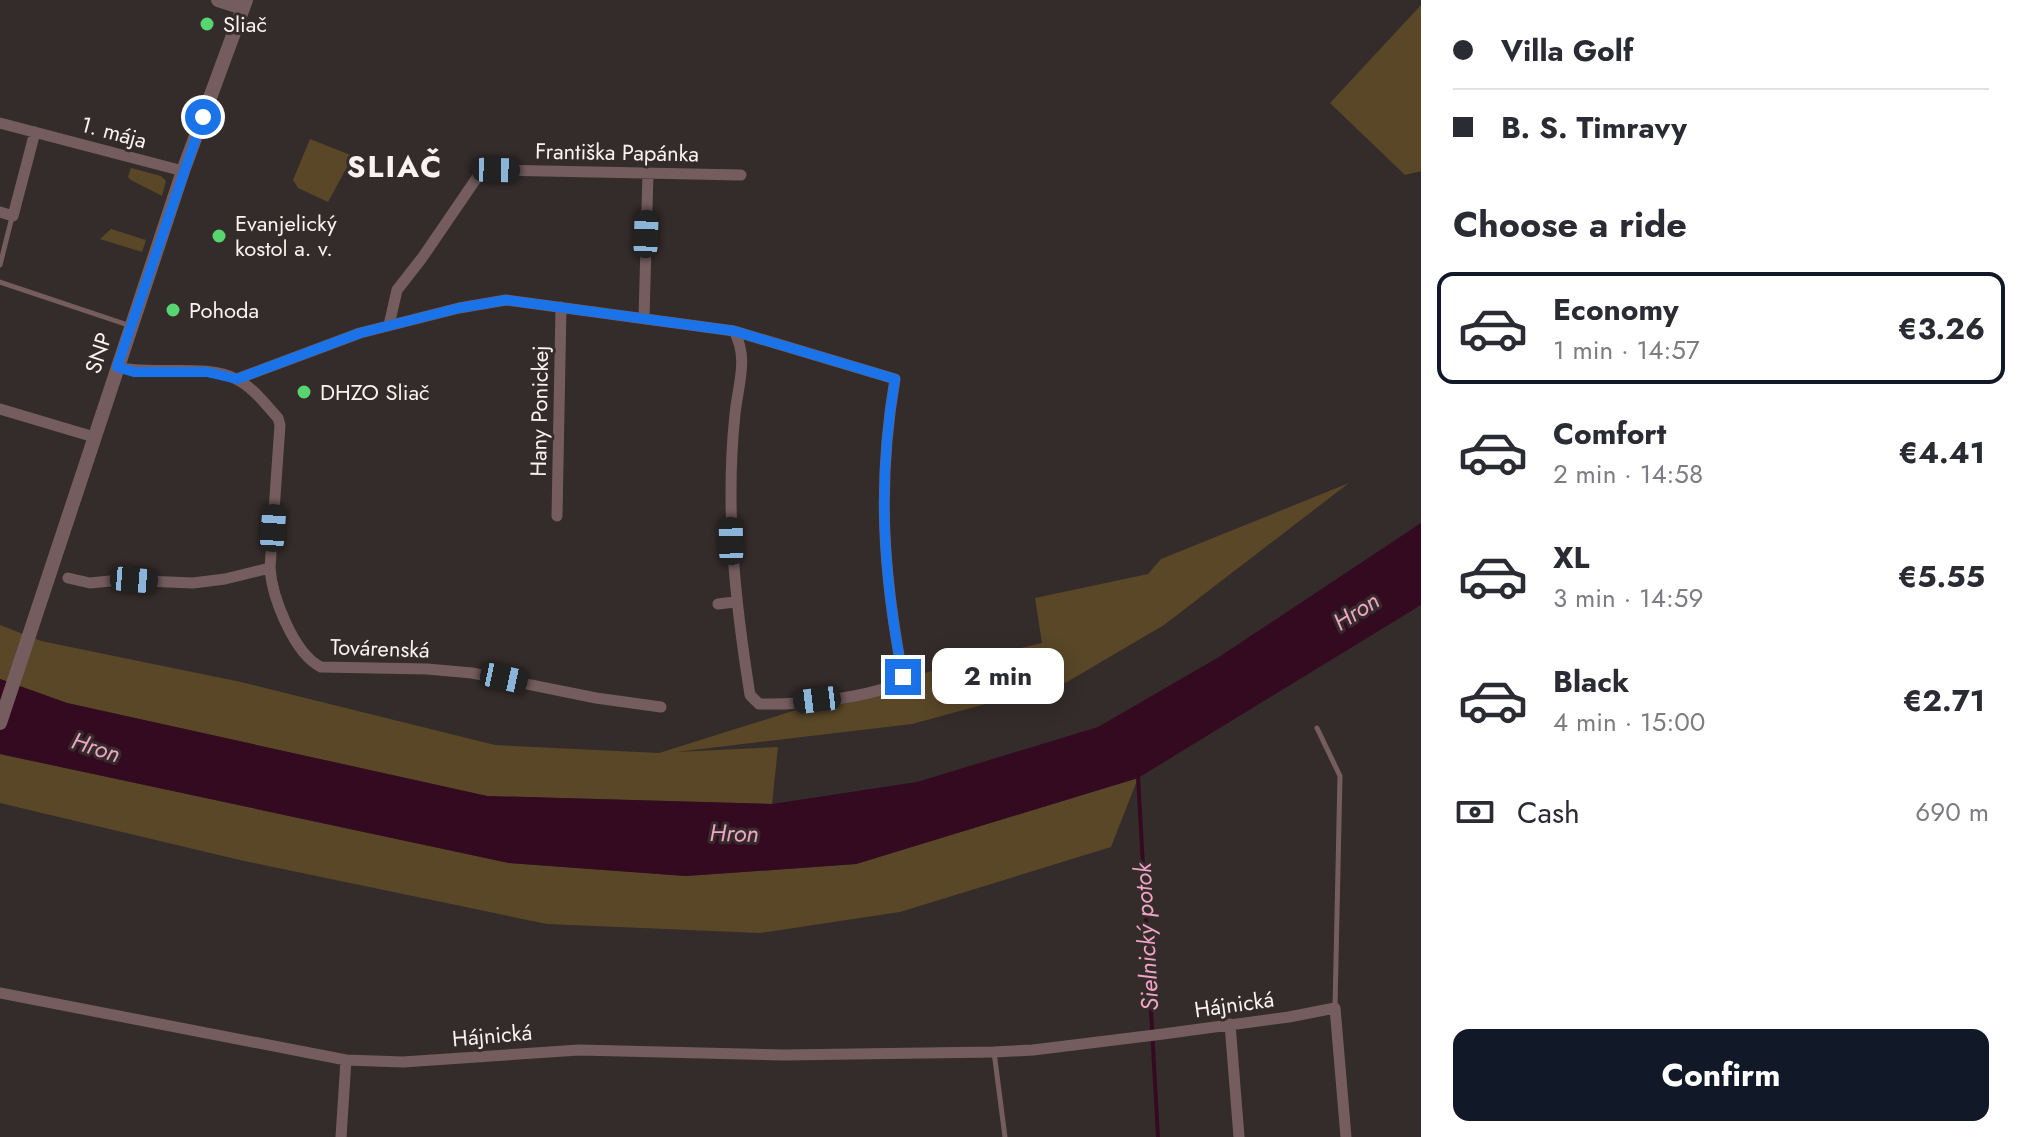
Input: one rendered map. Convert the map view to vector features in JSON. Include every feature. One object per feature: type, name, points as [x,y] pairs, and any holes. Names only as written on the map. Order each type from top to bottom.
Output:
[{"type":"street","points":[[218,0],[245,4]]},
{"type":"street","name":"SNP","points":[[0,723],[130,326],[245,4]]},
{"type":"street","name":"1. mája","points":[[0,123],[183,171]]},
{"type":"street","points":[[0,212],[13,216],[35,132]]},
{"type":"street","name":"Františka Papánka","points":[[389,325],[397,290],[484,172],[741,175]]},
{"type":"street","points":[[644,318],[648,173]]},
{"type":"street","points":[[117,367],[134,372],[207,372],[237,379],[338,340],[389,325],[492,301],[521,301],[734,331],[895,379],[885,452],[883,517],[885,571],[903,677],[898,684],[855,695],[781,705],[759,704],[750,695],[735,602],[730,478],[743,352],[734,331]]},
{"type":"street","name":"Hany Ponickej","points":[[557,516],[561,307]]},
{"type":"street","name":"Továrenská","points":[[237,379],[278,418],[280,425],[270,568],[275,599],[305,657],[321,667],[472,673],[596,698],[661,707]]},
{"type":"street","points":[[0,409],[94,437]]},
{"type":"street","points":[[68,578],[90,583],[120,580],[193,583],[270,568]]},
{"type":"street","points":[[718,604],[735,602]]},
{"type":"street","name":"Hájnická","points":[[0,993],[346,1060],[403,1062],[579,1050],[784,1055],[1033,1050],[1335,1008]]},
{"type":"street","points":[[1335,1008],[1346,1137]]},
{"type":"street","points":[[1230,1024],[1239,1137]]},
{"type":"street","points":[[341,1137],[346,1060]]},
{"type":"lane","points":[[0,265],[13,216]]},
{"type":"lane","points":[[0,282],[130,326]]},
{"type":"lane","points":[[1317,728],[1340,776],[1335,1008]]},
{"type":"lane","points":[[994,1052],[1005,1137]]},
{"type":"shaded area","points":[[1421,5],[1421,171],[1405,175],[1330,103]]},
{"type":"shaded area","points":[[310,139],[353,156],[328,202],[298,188],[293,180]]},
{"type":"shaded area","points":[[131,168],[161,176],[166,181],[162,196],[131,180],[128,177]]},
{"type":"shaded area","points":[[111,229],[146,240],[142,252],[100,239]]},
{"type":"shaded area","points":[[1349,483],[1164,625],[1067,682],[912,724],[676,752],[778,747],[772,804],[487,796],[67,703],[0,679],[0,625],[41,641],[241,682],[495,745],[659,753],[831,699],[1042,643],[1035,598],[1148,574],[1161,559]]},
{"type":"shaded area","points":[[0,754],[509,863],[686,876],[856,864],[1138,778],[1111,847],[900,912],[760,933],[547,924],[244,861],[0,803]]},
{"type":"water","name":"Hron","points":[[1421,523],[1421,605],[1138,778],[856,864],[686,876],[509,863],[0,754],[0,679],[67,703],[487,796],[772,804],[917,782],[1098,727],[1219,657]]},
{"type":"waterway","name":"Sielnický potok","points":[[1138,776],[1158,1137]]},
{"type":"place","name":"Sliač","points":[[207,24]]},
{"type":"place","name":"Evanjelický kostol a. v.","points":[[219,236]]},
{"type":"place","name":"Pohoda","points":[[173,310]]},
{"type":"place","name":"DHZO Sliač","points":[[304,392]]},
{"type":"district","name":"SLIAČ","points":[[395,166]]},
{"type":"route","points":[[203,117],[117,367],[134,372],[207,372],[237,379],[360,333],[459,308],[506,300],[734,331],[895,379],[883,490],[885,571],[903,677]]}]
